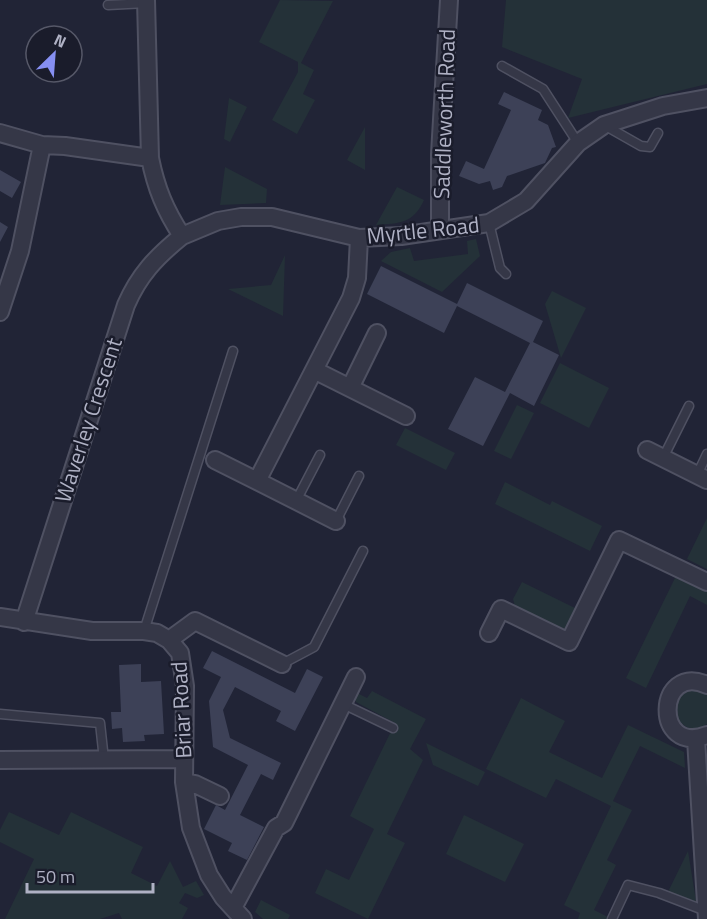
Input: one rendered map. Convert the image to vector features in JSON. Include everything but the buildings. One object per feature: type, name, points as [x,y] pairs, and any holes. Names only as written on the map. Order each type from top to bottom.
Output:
[{"type":"street","name":"Saddleworth Road","points":[[440,228],[440,154],[449,0]]},
{"type":"street","points":[[147,2],[150,158],[156,188],[165,211],[182,236]]},
{"type":"street","name":"Myrtle Road","points":[[182,236],[218,221],[251,217],[272,217],[359,238],[401,236],[440,228],[489,223],[526,201],[578,143],[604,125],[663,106],[707,98]]},
{"type":"street","points":[[0,133],[42,145],[150,158]]},
{"type":"street","points":[[0,312],[20,251],[42,145]]},
{"type":"street","name":"Waverley Crescent","points":[[24,622],[126,305],[136,282],[154,258],[182,236]]},
{"type":"street","points":[[257,481],[316,371],[351,298],[357,278],[359,238]]},
{"type":"street","points":[[350,388],[377,333]]},
{"type":"street","points":[[316,371],[406,416]]},
{"type":"street","points":[[647,450],[702,477]]},
{"type":"street","points":[[215,460],[336,521]]},
{"type":"street","points":[[489,633],[501,609],[569,642],[620,540],[707,582]]},
{"type":"street","name":"Briar Road","points":[[0,617],[92,631],[144,631],[157,633],[170,640],[180,653],[184,686],[186,808],[197,848],[209,875],[238,914]]},
{"type":"street","points":[[170,640],[195,621],[282,664]]},
{"type":"street","name":"Briar Road","points":[[238,914],[271,837],[284,823],[356,677]]},
{"type":"street","points":[[706,915],[701,737],[676,732],[668,720],[667,702],[672,693],[684,684],[694,682],[707,685]]},
{"type":"street","points":[[0,760],[184,759]]},
{"type":"street","points":[[184,782],[195,783],[220,796]]},
{"type":"lane","points":[[108,5],[147,2]]},
{"type":"lane","points":[[502,66],[543,89],[578,143]]},
{"type":"lane","points":[[604,125],[641,146],[650,147],[658,134]]},
{"type":"lane","points":[[489,223],[500,268],[506,274]]},
{"type":"lane","points":[[144,631],[233,351]]},
{"type":"lane","points":[[663,458],[689,406]]},
{"type":"lane","points":[[702,477],[707,454]]},
{"type":"lane","points":[[296,501],[320,455]]},
{"type":"lane","points":[[336,521],[359,476]]},
{"type":"lane","points":[[282,664],[314,647],[363,551]]},
{"type":"lane","points":[[342,704],[393,728]]},
{"type":"lane","points":[[0,714],[99,723],[104,760]]},
{"type":"lane","points":[[612,919],[628,885],[659,893],[706,915]]},
{"type":"shaded area","points":[[280,0],[333,1],[301,63],[314,70],[303,94],[315,100],[297,134],[272,120],[298,72],[298,62],[259,42]]},
{"type":"shaded area","points":[[506,0],[707,0],[707,84],[568,118],[582,79],[502,47]]},
{"type":"shaded area","points":[[229,98],[247,107],[230,142],[224,139]]},
{"type":"shaded area","points":[[365,127],[365,170],[347,160]]},
{"type":"shaded area","points":[[225,167],[267,189],[266,203],[220,205]]},
{"type":"shaded area","points":[[397,187],[424,200],[420,208],[405,221],[376,225]]},
{"type":"shaded area","points":[[476,239],[480,256],[442,292],[381,261],[391,252],[410,248],[414,261],[468,254],[467,241]]},
{"type":"shaded area","points":[[285,255],[283,316],[228,289],[271,285]]},
{"type":"shaded area","points":[[552,291],[586,308],[561,358],[545,304]]},
{"type":"shaded area","points":[[560,363],[609,388],[589,428],[540,403]]},
{"type":"shaded area","points":[[517,405],[534,413],[511,459],[494,451]]},
{"type":"shaded area","points":[[405,428],[455,453],[446,470],[396,445]]},
{"type":"shaded area","points":[[505,482],[550,505],[552,501],[602,526],[590,551],[495,504]]},
{"type":"shaded area","points":[[707,518],[707,569],[687,559]]},
{"type":"shaded area","points":[[676,576],[707,592],[707,605],[690,596],[646,688],[626,678]]},
{"type":"shaded area","points":[[522,582],[577,609],[566,628],[557,630],[516,610],[513,599]]},
{"type":"shaded area","points":[[694,690],[707,695],[707,724],[698,729],[682,724],[676,716],[679,699],[685,693]]},
{"type":"shaded area","points":[[372,691],[426,719],[410,749],[423,760],[387,834],[405,843],[368,919],[315,893],[326,869],[349,880],[374,829],[350,816],[395,723],[356,702],[355,692],[367,698]]},
{"type":"shaded area","points":[[521,698],[565,721],[549,752],[602,778],[628,725],[684,752],[685,768],[640,746],[613,801],[632,810],[607,860],[616,865],[594,910],[612,919],[578,919],[580,913],[564,905],[611,806],[556,779],[546,798],[486,769]]},
{"type":"shaded area","points":[[426,743],[485,772],[478,786],[433,765]]},
{"type":"shaded area","points":[[9,812],[59,835],[71,812],[143,847],[131,873],[157,886],[170,861],[183,887],[196,881],[204,895],[197,898],[185,893],[179,903],[188,908],[182,919],[122,919],[119,913],[100,919],[5,919],[34,859],[0,842],[0,830]]},
{"type":"shaded area","points":[[464,815],[524,844],[505,882],[446,854]]},
{"type":"shaded area","points":[[688,851],[697,907],[666,896]]},
{"type":"shaded area","points":[[261,900],[290,915],[288,919],[263,919],[255,912]]}]
